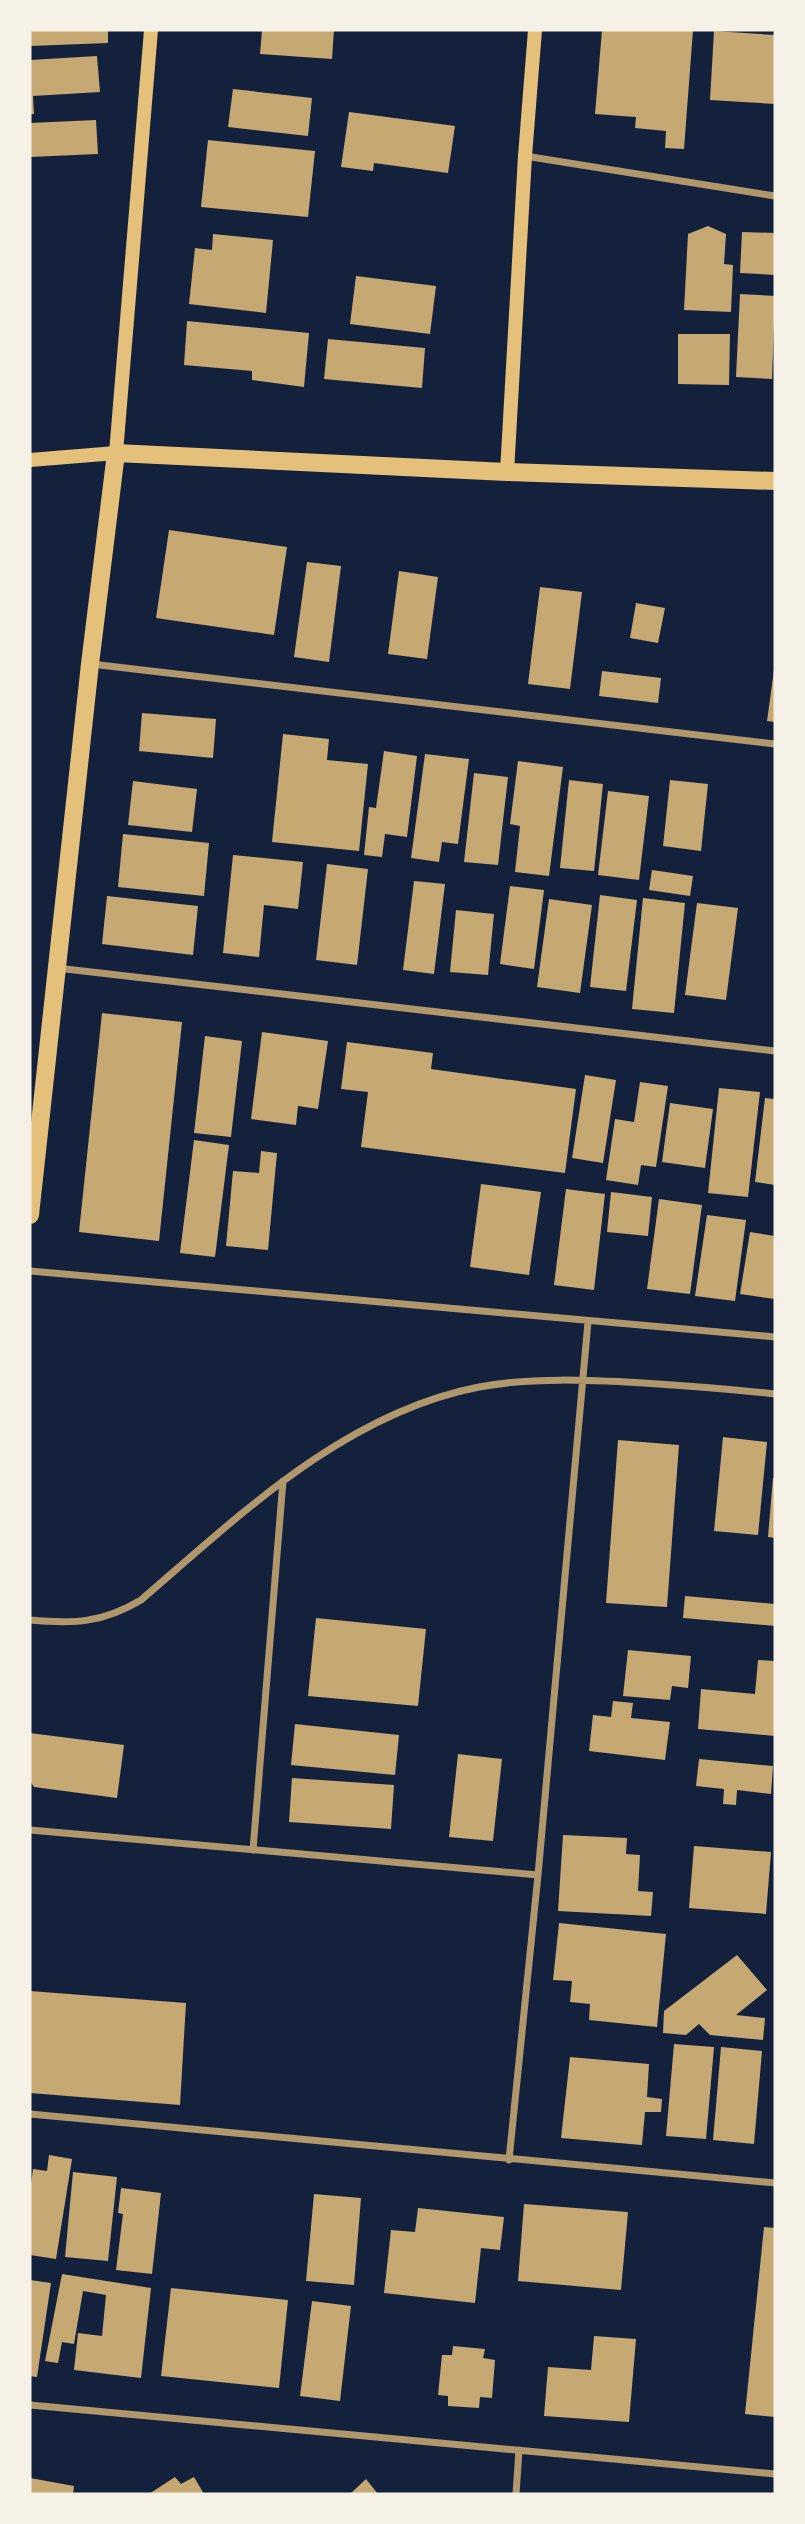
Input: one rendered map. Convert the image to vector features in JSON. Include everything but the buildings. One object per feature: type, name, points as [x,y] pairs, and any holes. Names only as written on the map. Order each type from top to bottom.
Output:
[{"type":"main road","points":[[30,1215],[90,664],[116,453],[151,30]]},
{"type":"main road","points":[[507,472],[535,30]]},
{"type":"main road","points":[[30,460],[116,453],[507,472],[775,481]]},
{"type":"street","points":[[525,156],[775,196]]},
{"type":"street","points":[[90,664],[775,744]]},
{"type":"street","points":[[57,968],[775,1051]]},
{"type":"street","points":[[30,1270],[775,1337]]},
{"type":"street","points":[[509,2160],[538,1875],[588,1322]]},
{"type":"street","points":[[30,1620],[101,1619],[121,1612],[141,1600],[283,1481],[331,1448],[405,1409],[439,1397],[478,1387],[522,1381],[583,1380],[775,1394]]},
{"type":"street","points":[[253,1850],[283,1481]]},
{"type":"street","points":[[30,1830],[538,1875]]},
{"type":"street","points":[[30,2114],[775,2183]]},
{"type":"street","points":[[30,2405],[775,2474]]},
{"type":"street","points":[[516,2494],[519,2450]]}]
